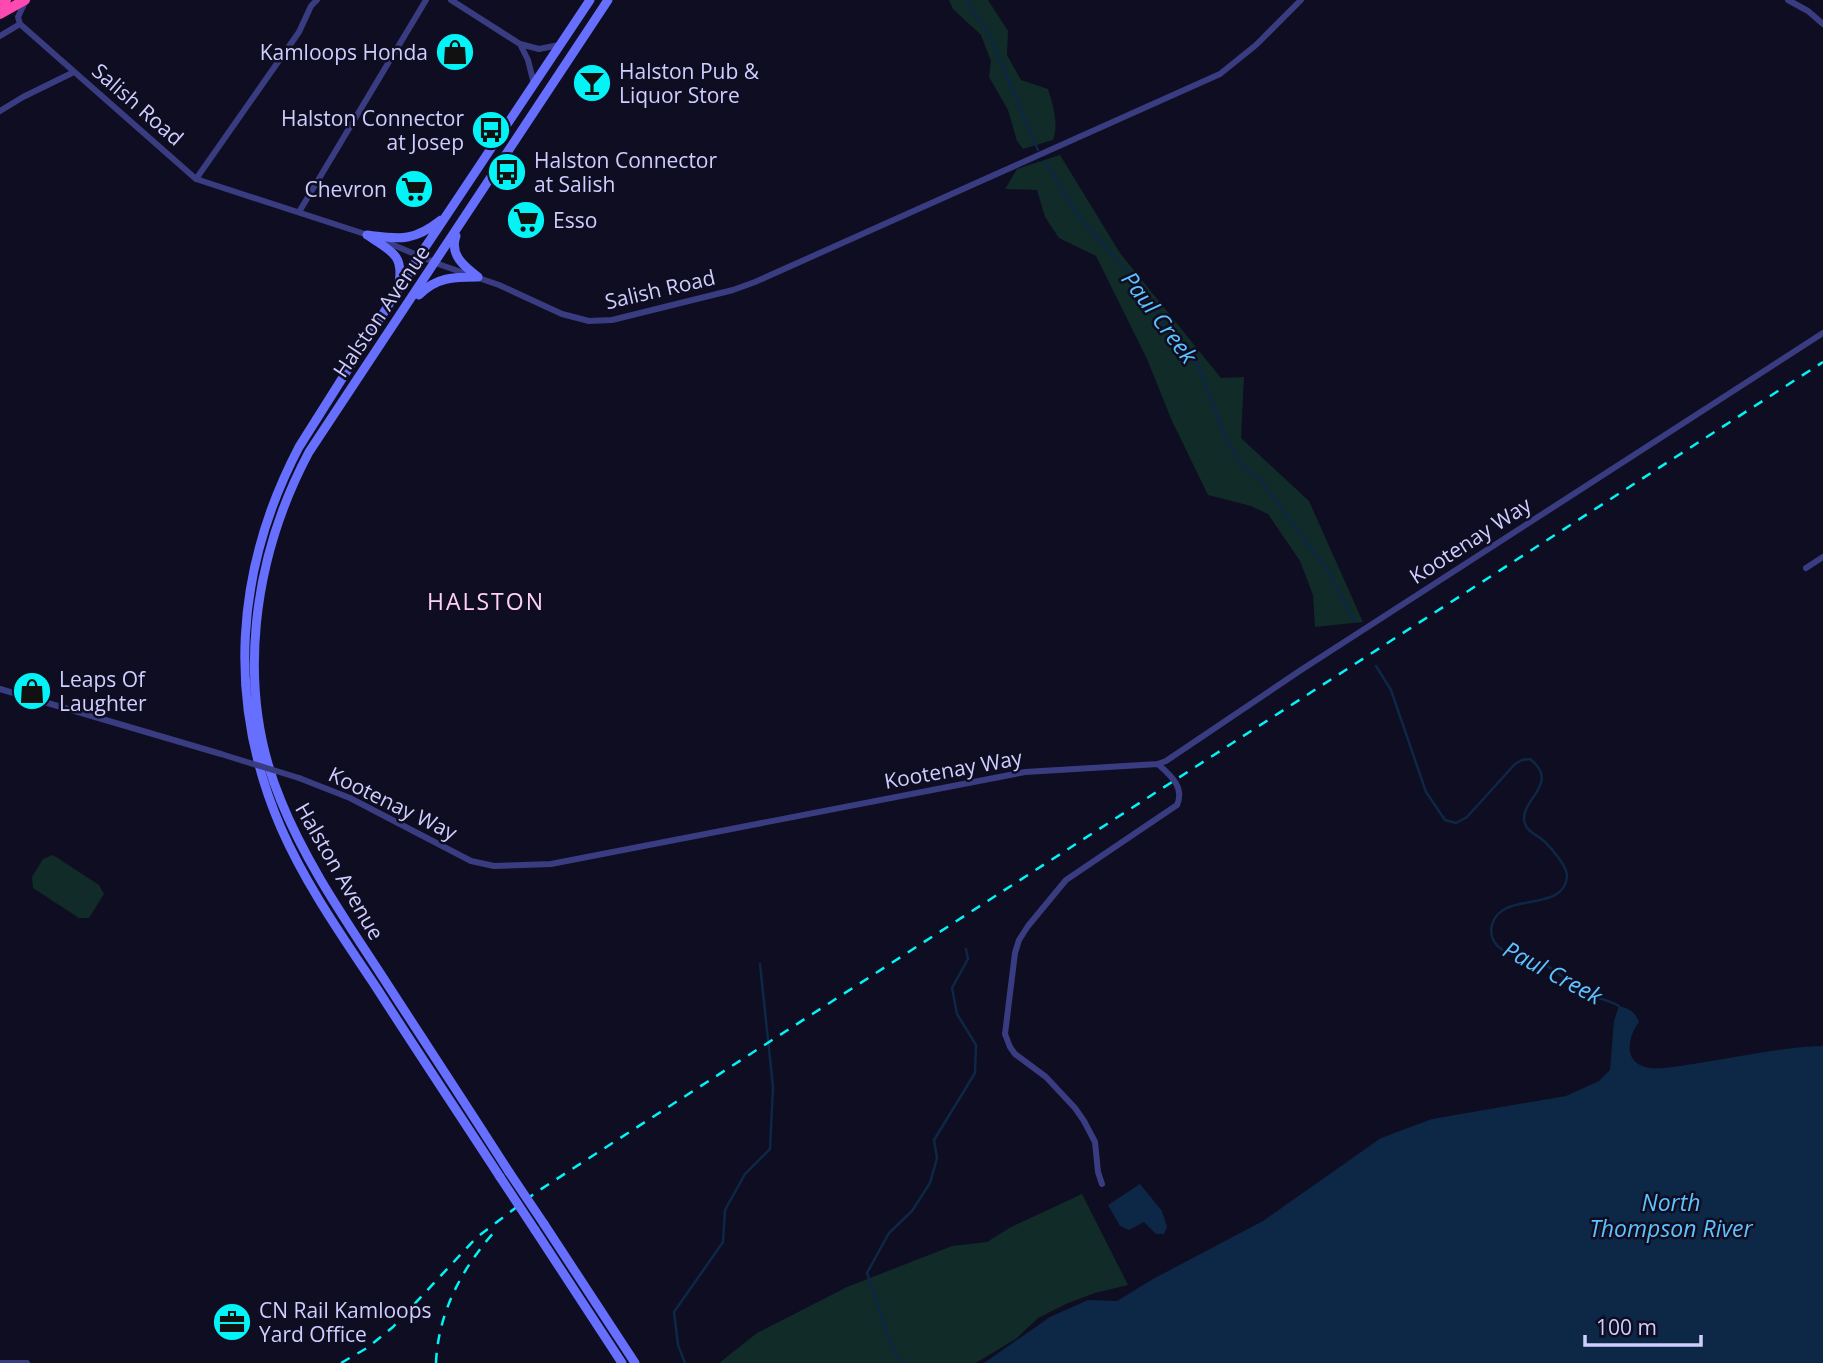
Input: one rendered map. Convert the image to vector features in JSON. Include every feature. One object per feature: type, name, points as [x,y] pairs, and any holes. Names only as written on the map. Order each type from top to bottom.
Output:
[{"type":"highway","points":[[0,3],[6,0]]},
{"type":"highway","points":[[0,14],[26,0]]},
{"type":"main road","name":"Halston Avenue","points":[[590,0],[397,290],[299,447],[269,513],[253,571],[244,649],[247,707],[257,761],[270,801],[299,864],[328,913],[622,1363]]},
{"type":"main road","name":"Halston Avenue","points":[[608,0],[309,452],[279,516],[268,554],[256,617],[255,649],[258,707],[269,764],[280,798],[308,859],[635,1363]]},
{"type":"main road","points":[[367,234],[402,239],[417,236],[446,216]]},
{"type":"main road","points":[[463,220],[454,242],[456,253],[461,263],[478,277]]},
{"type":"main road","points":[[367,234],[395,254],[401,271],[397,290]]},
{"type":"main road","points":[[403,311],[426,287],[438,281],[453,277],[478,277]]},
{"type":"street","points":[[0,36],[20,24],[18,17],[26,0]]},
{"type":"street","points":[[196,179],[299,32],[317,0]]},
{"type":"street","points":[[299,212],[426,0]]},
{"type":"street","points":[[451,0],[520,44],[539,49],[559,46]]},
{"type":"street","name":"Salish Road","points":[[20,24],[196,179],[367,234],[478,277],[562,314],[589,321],[612,320],[733,290],[881,227],[1220,74],[1256,45],[1301,0]]},
{"type":"street","points":[[1788,0],[1808,11],[1823,24]]},
{"type":"street","points":[[520,44],[528,60],[534,84]]},
{"type":"street","points":[[0,111],[75,72]]},
{"type":"street","name":"Kootenay Way","points":[[0,689],[299,778],[350,798],[471,861],[494,866],[551,864],[1025,772],[1158,764],[1823,333]]},
{"type":"street","points":[[1806,568],[1823,557]]},
{"type":"street","points":[[1102,1184],[1095,1142],[1084,1121],[1046,1077],[1015,1054],[1005,1034],[1012,966],[1019,940],[1066,880],[1177,805],[1180,798],[1179,788],[1158,764]]},
{"type":"street","points":[[0,1363],[27,1363]]},
{"type":"green space","points":[[949,0],[988,0],[1008,31],[1007,55],[1021,80],[1048,89],[1055,121],[1053,140],[1023,149],[1017,141],[1008,110],[989,77],[991,61],[981,35],[953,9]]},
{"type":"green space","points":[[1060,155],[1120,253],[1221,378],[1244,377],[1241,438],[1309,501],[1363,622],[1315,627],[1313,595],[1300,561],[1268,514],[1251,506],[1208,495],[1172,421],[1147,359],[1096,256],[1059,238],[1045,217],[1037,190],[1005,189],[1017,169]]},
{"type":"green space","points":[[53,855],[99,885],[104,894],[89,918],[79,918],[33,888],[32,877],[43,859]]},
{"type":"green space","points":[[1082,1194],[1128,1285],[1095,1293],[1038,1318],[1017,1338],[976,1363],[719,1363],[757,1333],[847,1287],[952,1246],[987,1242],[1011,1227]]},
{"type":"water","name":"North Thompson River","points":[[1619,1006],[1632,1011],[1639,1022],[1630,1040],[1633,1059],[1650,1068],[1823,1046],[1823,1363],[984,1363],[1050,1317],[1088,1300],[1117,1301],[1263,1221],[1381,1138],[1432,1119],[1566,1096],[1599,1081],[1610,1070],[1614,1021]]},
{"type":"water","points":[[1140,1184],[1162,1211],[1167,1227],[1164,1234],[1156,1234],[1144,1222],[1129,1230],[1120,1226],[1108,1205]]},
{"type":"waterway","name":"Paul Creek","points":[[967,0],[971,10],[988,32],[1038,150]]},
{"type":"waterway","name":"Paul Creek","points":[[1045,161],[1078,216],[1133,277],[1180,348],[1198,365],[1225,437],[1243,467],[1260,479],[1328,571],[1354,621]]},
{"type":"waterway","name":"Paul Creek","points":[[1376,666],[1391,690],[1426,792],[1445,820],[1456,823],[1467,817],[1515,764],[1522,760],[1530,759],[1538,768],[1542,776],[1541,783],[1525,811],[1525,823],[1555,854],[1565,868],[1567,877],[1563,888],[1555,895],[1519,904],[1498,914],[1492,925],[1492,935],[1501,949],[1545,965],[1585,993],[1619,1006]]},
{"type":"waterway","points":[[904,1363],[894,1353],[867,1273],[889,1233],[912,1211],[930,1183],[937,1158],[934,1140],[975,1073],[976,1045],[957,1014],[952,988],[968,959],[966,949]]},
{"type":"waterway","points":[[685,1363],[678,1345],[674,1312],[723,1242],[725,1210],[745,1174],[770,1149],[773,1087],[760,964]]},
{"type":"railway","points":[[341,1363],[367,1348],[393,1327],[476,1238],[535,1193],[1823,362]]},
{"type":"railway","points":[[436,1363],[442,1326],[454,1291],[473,1258],[497,1229]]},
{"type":"place","name":"Kamloops Honda","points":[[455,52]]},
{"type":"place","name":"Halston Pub & Liquor Store","points":[[592,83]]},
{"type":"place","name":"Halston Connector at Josep","points":[[491,130]]},
{"type":"place","name":"Halston Connector at Salish","points":[[507,172]]},
{"type":"place","name":"Chevron","points":[[414,189]]},
{"type":"place","name":"Esso","points":[[526,220]]},
{"type":"place","name":"Leaps Of Laughter","points":[[32,691]]},
{"type":"place","name":"CN Rail Kamloops Yard Office","points":[[232,1322]]},
{"type":"district","name":"HALSTON","points":[[486,601]]}]
